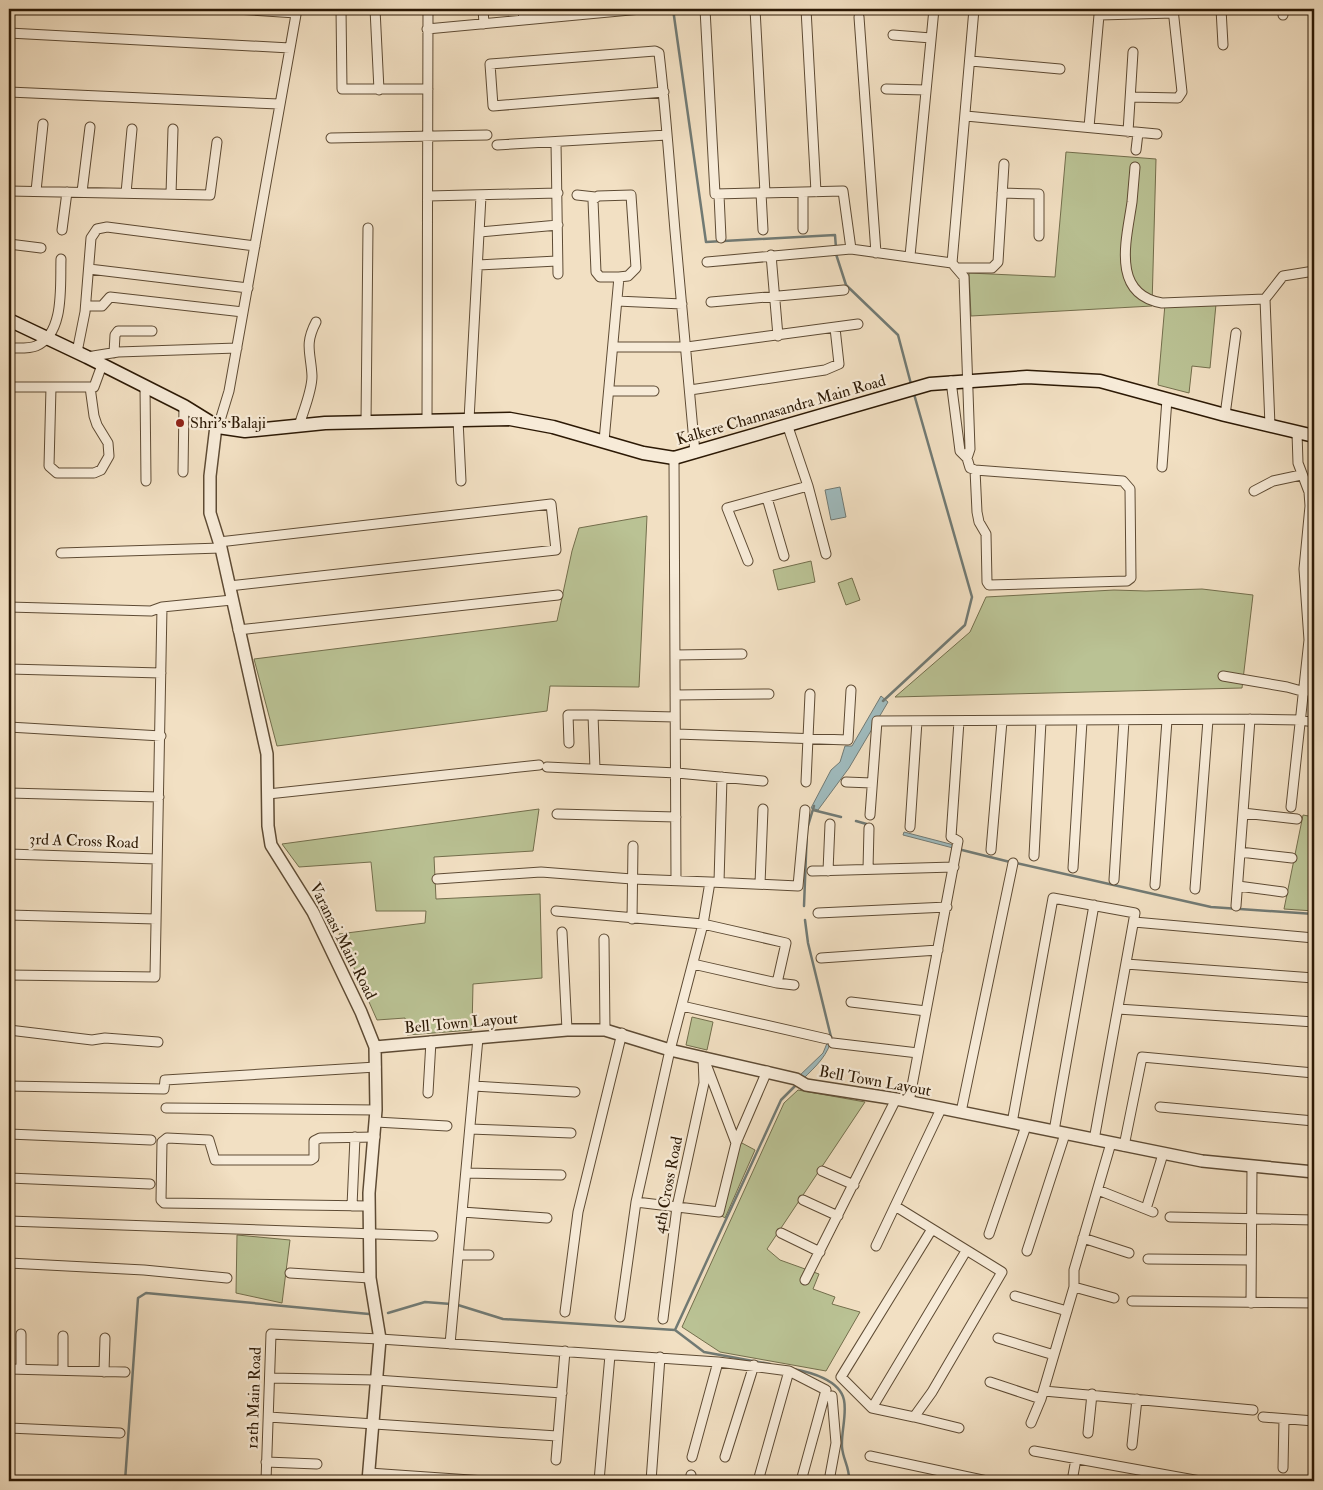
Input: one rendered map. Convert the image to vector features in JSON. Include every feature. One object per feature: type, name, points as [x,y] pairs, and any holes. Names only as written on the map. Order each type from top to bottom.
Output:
[{"type":"main road","name":"Kalkere Channasandra Main Road","points":[[9,320],[102,364],[184,406],[217,426],[245,432],[299,426],[366,422],[510,419],[604,441],[643,453],[674,458],[788,427],[861,402],[930,384],[1027,377],[1100,381],[1297,434],[1314,436]]},
{"type":"street","points":[[217,426],[229,391],[297,11],[236,9]]},
{"type":"street","points":[[341,9],[342,89],[428,89]]},
{"type":"street","points":[[375,9],[379,90]]},
{"type":"street","points":[[427,421],[428,9]]},
{"type":"street","points":[[483,9],[484,24]]},
{"type":"street","points":[[523,9],[524,20]]},
{"type":"street","points":[[427,29],[524,20],[570,12],[641,9]]},
{"type":"street","points":[[705,9],[715,194],[843,191],[851,249]]},
{"type":"street","points":[[755,9],[763,230]]},
{"type":"street","points":[[806,9],[816,192]]},
{"type":"street","points":[[910,256],[934,9]]},
{"type":"street","points":[[967,458],[970,449],[964,277],[955,266],[974,9]]},
{"type":"street","points":[[1221,9],[1223,45]]},
{"type":"street","points":[[1088,127],[1099,15],[1174,11],[1181,96],[1178,98],[1131,97]]},
{"type":"street","points":[[859,17],[876,253]]},
{"type":"street","points":[[9,34],[290,48]]},
{"type":"street","points":[[893,35],[931,38]]},
{"type":"street","points":[[664,92],[494,106],[490,64],[655,51],[659,54],[664,92],[695,453]]},
{"type":"street","points":[[1134,52],[1131,97],[1136,150]]},
{"type":"street","points":[[971,61],[1060,69]]},
{"type":"street","points":[[886,88],[926,90]]},
{"type":"street","points":[[9,92],[279,104]]},
{"type":"street","points":[[966,116],[1157,134]]},
{"type":"street","points":[[36,192],[43,124]]},
{"type":"street","points":[[82,192],[90,127]]},
{"type":"street","points":[[126,193],[132,128]]},
{"type":"street","points":[[171,194],[173,129]]},
{"type":"street","points":[[331,138],[487,134]]},
{"type":"street","points":[[497,145],[667,134]]},
{"type":"street","points":[[9,191],[210,195],[217,142]]},
{"type":"street","points":[[556,142],[558,274]]},
{"type":"street","points":[[707,262],[851,249],[910,256],[955,266],[992,268],[998,262],[1004,164]]},
{"type":"street","points":[[1135,167],[1125,244],[1125,266],[1129,278],[1138,292],[1148,301],[1162,303],[1264,299]]},
{"type":"street","points":[[62,230],[67,192]]},
{"type":"street","points":[[803,192],[803,229]]},
{"type":"street","points":[[428,196],[558,193]]},
{"type":"street","points":[[1002,193],[1039,194],[1038,236]]},
{"type":"street","points":[[577,195],[595,197],[629,194],[632,197],[636,268],[628,276],[597,275],[595,197]]},
{"type":"street","points":[[719,195],[721,238]]},
{"type":"street","points":[[461,481],[464,420],[478,265],[481,196]]},
{"type":"street","points":[[480,232],[558,224]]},
{"type":"street","points":[[237,348],[82,354],[91,238],[93,233],[101,228],[255,246]]},
{"type":"street","points":[[366,422],[368,228]]},
{"type":"street","points":[[9,244],[41,248]]},
{"type":"street","points":[[771,255],[778,336]]},
{"type":"street","points":[[9,348],[34,347],[48,338],[56,322],[61,259]]},
{"type":"street","points":[[478,265],[557,261]]},
{"type":"street","points":[[89,269],[248,288]]},
{"type":"street","points":[[1270,426],[1264,299],[1283,276],[1314,271]]},
{"type":"street","points":[[604,441],[619,276]]},
{"type":"street","points":[[711,302],[844,290]]},
{"type":"street","points":[[86,306],[102,306],[110,297],[243,312]]},
{"type":"street","points":[[617,301],[682,304]]},
{"type":"street","points":[[299,426],[312,376],[308,356],[309,342],[310,334],[316,322]]},
{"type":"street","points":[[613,346],[687,347],[858,324]]},
{"type":"street","points":[[690,390],[825,370],[839,364],[836,328]]},
{"type":"street","points":[[114,353],[115,335],[118,331],[152,331]]},
{"type":"street","points":[[1224,415],[1236,333]]},
{"type":"street","points":[[9,387],[90,387],[96,385],[102,364]]},
{"type":"street","points":[[951,382],[960,451],[967,458],[970,468],[975,470],[1123,481],[1130,489],[1131,578],[1127,580],[990,585],[986,582],[986,534],[978,517],[975,470]]},
{"type":"street","points":[[51,387],[49,466],[58,474],[94,473],[101,470],[109,456],[108,442],[97,426],[94,416],[90,387]]},
{"type":"street","points":[[145,387],[146,481]]},
{"type":"street","points":[[609,391],[654,390]]},
{"type":"street","points":[[1162,467],[1167,399]]},
{"type":"street","points":[[183,472],[184,406]]},
{"type":"street","name":"Varanasi Main Road","points":[[217,426],[210,476],[210,513],[220,545],[267,754],[268,826],[271,845],[313,912],[361,1012],[374,1047],[376,1122],[369,1206],[370,1278],[380,1339],[368,1477]]},
{"type":"street","points":[[788,427],[808,486],[826,554]]},
{"type":"street","points":[[1291,807],[1311,645],[1310,599],[1304,569],[1311,532],[1310,506],[1309,492],[1301,475],[1297,434]]},
{"type":"street","points":[[674,458],[677,772],[676,880]]},
{"type":"street","points":[[1254,491],[1273,481],[1301,475]]},
{"type":"street","points":[[748,561],[727,508],[808,486]]},
{"type":"street","points":[[767,498],[784,556]]},
{"type":"street","points":[[60,553],[220,545],[551,504],[556,550],[229,586]]},
{"type":"street","points":[[238,630],[558,595]]},
{"type":"street","points":[[9,606],[151,611],[162,607],[232,600]]},
{"type":"street","points":[[9,975],[155,978],[162,607]]},
{"type":"street","points":[[675,655],[742,654]]},
{"type":"street","points":[[9,669],[161,673]]},
{"type":"street","points":[[1223,676],[1305,692]]},
{"type":"street","points":[[676,734],[848,740],[851,690]]},
{"type":"street","points":[[675,695],[769,694]]},
{"type":"street","points":[[806,782],[810,694]]},
{"type":"street","points":[[593,715],[595,769]]},
{"type":"street","points":[[569,743],[568,716],[675,718]]},
{"type":"street","points":[[1236,906],[1250,719]]},
{"type":"street","points":[[870,815],[877,721],[1250,719],[1314,722]]},
{"type":"street","points":[[1073,868],[1082,720]]},
{"type":"street","points":[[1114,880],[1124,720]]},
{"type":"street","points":[[1156,885],[1167,720]]},
{"type":"street","points":[[1196,889],[1208,720]]},
{"type":"street","points":[[910,827],[917,721]]},
{"type":"street","points":[[909,1102],[947,908],[957,845],[951,837],[960,721]]},
{"type":"street","points":[[991,850],[1002,721]]},
{"type":"street","points":[[1034,856],[1041,721]]},
{"type":"street","points":[[9,727],[161,736]]},
{"type":"street","points":[[268,794],[543,766],[677,772],[763,781]]},
{"type":"street","points":[[620,1317],[636,1202],[670,1050],[714,882],[722,777]]},
{"type":"street","points":[[846,782],[872,783]]},
{"type":"street","points":[[9,793],[159,797]]},
{"type":"street","points":[[760,884],[763,809]]},
{"type":"street","points":[[437,879],[541,872],[632,879],[798,886],[805,810]]},
{"type":"street","points":[[1243,813],[1297,819]]},
{"type":"street","points":[[557,814],[676,817]]},
{"type":"street","points":[[828,871],[830,824]]},
{"type":"street","points":[[868,869],[869,828]]},
{"type":"street","points":[[632,919],[633,846]]},
{"type":"street","points":[[1240,852],[1292,858]]},
{"type":"street","name":"3rd A Cross Road","points":[[9,854],[157,859]]},
{"type":"street","points":[[961,1112],[1013,863]]},
{"type":"street","points":[[812,871],[954,866]]},
{"type":"street","points":[[1238,886],[1283,892]]},
{"type":"street","points":[[1012,1123],[1053,898],[1135,913],[1094,1140]]},
{"type":"street","points":[[1054,1131],[1094,906]]},
{"type":"street","points":[[818,913],[947,908]]},
{"type":"street","points":[[556,911],[703,924],[786,943],[777,983]]},
{"type":"street","points":[[9,915],[156,919]]},
{"type":"street","points":[[1134,922],[1314,938]]},
{"type":"street","points":[[562,932],[567,1030]]},
{"type":"street","points":[[604,938],[605,1030]]},
{"type":"street","points":[[821,958],[938,950]]},
{"type":"street","points":[[693,964],[777,983],[794,985]]},
{"type":"street","points":[[1126,964],[1314,978]]},
{"type":"street","points":[[851,1002],[926,1011]]},
{"type":"street","points":[[682,1006],[830,1041],[918,1053]]},
{"type":"street","points":[[1118,1008],[1314,1022]]},
{"type":"street","points":[[9,1030],[92,1040],[105,1038],[158,1042]]},
{"type":"street","name":"Bell Town Layout","points":[[374,1047],[567,1030],[605,1030],[622,1033],[670,1050],[767,1071],[796,1079],[806,1085],[896,1099],[1202,1161],[1314,1172]]},
{"type":"street","points":[[565,1312],[578,1212],[622,1033]]},
{"type":"street","points":[[450,1344],[478,1038]]},
{"type":"street","points":[[428,1094],[431,1041]]},
{"type":"street","points":[[703,1057],[736,1143]]},
{"type":"street","name":"4th Cross Road","points":[[663,1319],[677,1208],[704,1083],[703,1057]]},
{"type":"street","points":[[1124,1146],[1142,1057],[1314,1073]]},
{"type":"street","points":[[9,1086],[164,1089],[165,1080],[376,1068]]},
{"type":"street","points":[[636,1202],[720,1212],[736,1143],[767,1071]]},
{"type":"street","points":[[474,1086],[576,1092]]},
{"type":"street","points":[[805,1280],[896,1099]]},
{"type":"street","points":[[1160,1107],[1314,1121]]},
{"type":"street","points":[[166,1108],[376,1110]]},
{"type":"street","points":[[876,1246],[941,1109]]},
{"type":"street","points":[[376,1122],[447,1126]]},
{"type":"street","points":[[989,1234],[1026,1126]]},
{"type":"street","points":[[470,1129],[571,1133]]},
{"type":"street","points":[[9,1134],[151,1140]]},
{"type":"street","points":[[1027,1251],[1065,1134]]},
{"type":"street","points":[[369,1206],[164,1203],[161,1200],[162,1142],[167,1138],[209,1140],[215,1160],[310,1160],[314,1158],[314,1141],[320,1138],[374,1137]]},
{"type":"street","points":[[352,1206],[355,1138]]},
{"type":"street","points":[[1032,1423],[1074,1287],[1074,1270],[1111,1143]]},
{"type":"street","points":[[1098,1190],[1150,1210],[1163,1154]]},
{"type":"street","points":[[1251,1303],[1252,1167]]},
{"type":"street","points":[[822,1170],[854,1185]]},
{"type":"street","points":[[466,1173],[561,1175]]},
{"type":"street","points":[[9,1178],[150,1184]]},
{"type":"street","points":[[804,1200],[838,1216]]},
{"type":"street","points":[[895,1206],[1002,1272],[932,1392],[914,1417]]},
{"type":"street","points":[[462,1212],[547,1218]]},
{"type":"street","points":[[1170,1217],[1314,1220]]},
{"type":"street","points":[[9,1221],[370,1236],[433,1236]]},
{"type":"street","points":[[932,1229],[841,1377],[872,1408],[959,1428]]},
{"type":"street","points":[[781,1233],[820,1252]]},
{"type":"street","points":[[1084,1238],[1129,1253]]},
{"type":"street","points":[[872,1408],[966,1251]]},
{"type":"street","points":[[459,1255],[490,1255]]},
{"type":"street","points":[[1148,1259],[1251,1260]]},
{"type":"street","points":[[9,1263],[144,1270],[227,1278]]},
{"type":"street","points":[[290,1273],[370,1278]]},
{"type":"street","points":[[1074,1287],[1114,1298]]},
{"type":"street","points":[[1015,1296],[1067,1311]]},
{"type":"street","points":[[1132,1301],[1314,1303]]},
{"type":"street","points":[[21,1334],[21,1369]]},
{"type":"street","name":"12th Main Road","points":[[266,1481],[271,1334],[380,1339]]},
{"type":"street","points":[[63,1336],[63,1370]]},
{"type":"street","points":[[104,1372],[105,1338]]},
{"type":"street","points":[[998,1338],[1054,1355]]},
{"type":"street","points":[[380,1339],[660,1357],[754,1365],[789,1371],[826,1390],[801,1481]]},
{"type":"street","points":[[556,1460],[565,1351]]},
{"type":"street","points":[[599,1481],[610,1355]]},
{"type":"street","points":[[651,1481],[660,1357]]},
{"type":"street","points":[[692,1457],[718,1362]]},
{"type":"street","points":[[725,1457],[754,1365]]},
{"type":"street","points":[[9,1369],[125,1372]]},
{"type":"street","points":[[758,1481],[789,1371]]},
{"type":"street","points":[[270,1378],[376,1380],[562,1393]]},
{"type":"street","points":[[990,1382],[1042,1395],[1092,1394],[1252,1410]]},
{"type":"street","points":[[1088,1433],[1092,1394]]},
{"type":"street","points":[[829,1481],[836,1450],[832,1396]]},
{"type":"street","points":[[1132,1445],[1137,1399]]},
{"type":"street","points":[[269,1417],[557,1436]]},
{"type":"street","points":[[1263,1417],[1314,1421]]},
{"type":"street","points":[[1283,1468],[1284,1419]]},
{"type":"street","points":[[9,1428],[120,1433]]},
{"type":"street","points":[[1034,1451],[1200,1481]]},
{"type":"street","points":[[870,1456],[987,1481]]},
{"type":"street","points":[[1072,1481],[1076,1459]]},
{"type":"street","points":[[266,1462],[317,1464]]},
{"type":"street","points":[[368,1477],[485,1481]]},
{"type":"green space","points":[[1066,152],[1156,159],[1152,306],[971,316],[969,273],[1055,277]]},
{"type":"green space","points":[[1165,304],[1216,304],[1210,368],[1192,366],[1189,393],[1158,385]]},
{"type":"green space","points":[[647,516],[639,687],[550,686],[547,711],[277,746],[254,659],[557,621],[572,551],[579,528]]},
{"type":"green space","points":[[811,561],[815,582],[778,590],[773,570]]},
{"type":"green space","points":[[852,578],[860,600],[846,605],[838,583]]},
{"type":"green space","points":[[1202,589],[1253,595],[1242,688],[895,697],[970,632],[986,597],[1114,590]]},
{"type":"green space","points":[[539,809],[533,851],[434,857],[436,899],[540,894],[542,978],[473,984],[472,1030],[407,1035],[405,1018],[377,1020],[339,934],[425,923],[426,911],[376,911],[371,862],[299,867],[282,844]]},
{"type":"green space","points":[[1303,815],[1314,817],[1314,911],[1284,909]]},
{"type":"green space","points":[[692,1017],[713,1022],[707,1050],[686,1045]]},
{"type":"green space","points":[[798,1090],[865,1102],[767,1249],[780,1260],[819,1274],[813,1289],[835,1297],[832,1304],[860,1312],[826,1371],[720,1352],[682,1327],[784,1103]]},
{"type":"green space","points":[[740,1142],[755,1150],[725,1218],[722,1216]]},
{"type":"green space","points":[[237,1235],[290,1240],[282,1303],[236,1293]]},
{"type":"water","points":[[840,487],[846,517],[831,520],[825,490]]},
{"type":"water","points":[[881,696],[888,702],[849,768],[818,810],[811,808],[831,770],[840,762],[845,746],[852,746]]},
{"type":"water","points":[[904,832],[954,845],[953,848],[903,835]]},
{"type":"water","points":[[830,1036],[832,1036],[825,1055],[802,1080],[798,1077],[823,1053]]},
{"type":"waterway","points":[[673,9],[706,242],[835,235],[836,248]]},
{"type":"waterway","points":[[836,254],[846,285],[898,335],[911,384]]},
{"type":"waterway","points":[[883,701],[965,625],[972,597],[914,394]]},
{"type":"waterway","points":[[804,906],[807,829],[814,806]]},
{"type":"waterway","points":[[813,810],[841,817]]},
{"type":"waterway","points":[[856,821],[870,825]]},
{"type":"waterway","points":[[958,849],[1010,862]]},
{"type":"waterway","points":[[1016,863],[1211,907],[1314,914]]},
{"type":"waterway","points":[[805,920],[808,943],[831,1037]]},
{"type":"waterway","points":[[770,1364],[704,1352],[675,1330],[781,1100],[797,1084]]},
{"type":"waterway","points":[[125,1481],[138,1298],[146,1293],[369,1314]]},
{"type":"waterway","points":[[388,1313],[425,1302],[451,1304]]},
{"type":"waterway","points":[[458,1305],[503,1319],[675,1330]]},
{"type":"waterway","points":[[793,1369],[823,1378],[831,1382],[841,1393],[845,1412],[842,1447],[849,1481]]},
{"type":"place","name":"Shri's Balaji","points":[[180,423]]}]
